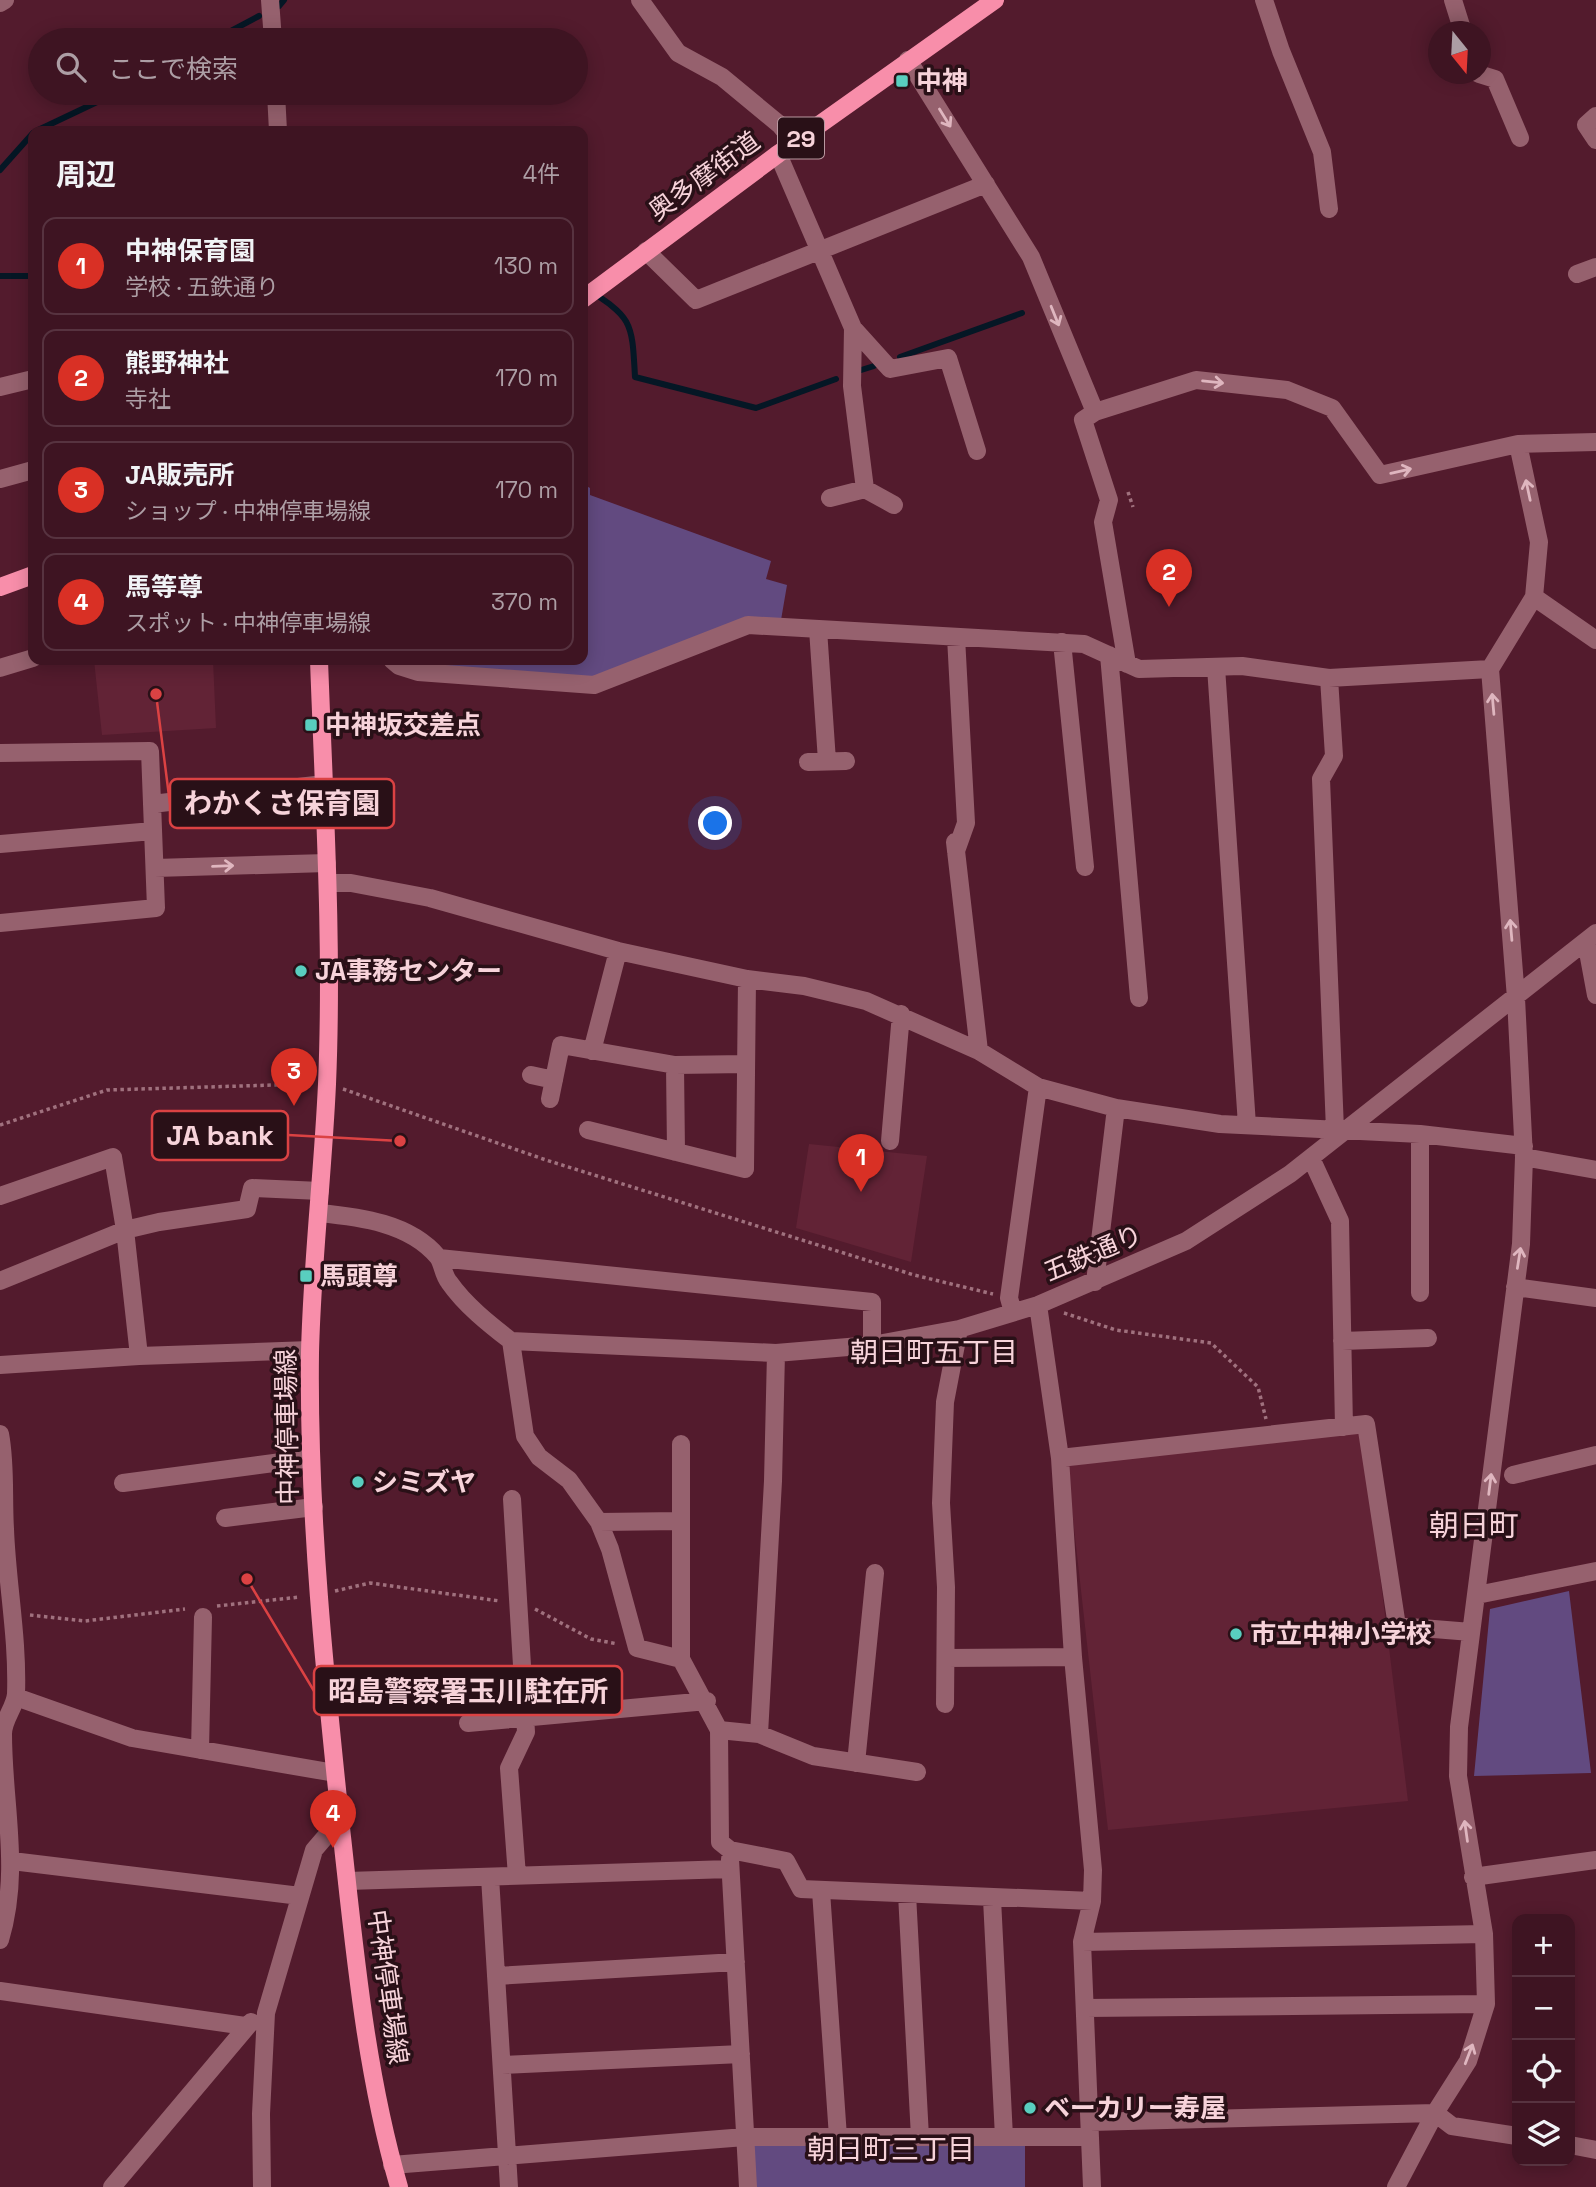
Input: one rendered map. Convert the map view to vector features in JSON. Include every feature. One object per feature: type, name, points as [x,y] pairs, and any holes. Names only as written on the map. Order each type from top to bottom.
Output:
[{"type":"main road","name":"奥多摩街道","points":[[588,295],[794,142],[995,0]]},
{"type":"main road","points":[[0,587],[28,577]]},
{"type":"main road","name":"中神停車場線","points":[[319,665],[328,883],[327,1083],[310,1350],[311,1458],[318,1595],[341,1831],[363,2009],[392,2165],[399,2187]]},
{"type":"street","points":[[0,3],[5,0]]},
{"type":"street","points":[[270,0],[272,28]]},
{"type":"street","points":[[640,0],[678,53],[722,77],[780,125],[794,142]]},
{"type":"street","points":[[1264,0],[1281,51],[1322,152],[1329,209]]},
{"type":"street","points":[[1453,0],[1460,21]]},
{"type":"street","points":[[908,60],[1031,257],[1094,412]]},
{"type":"street","points":[[1491,78],[1495,79],[1520,138]]},
{"type":"street","points":[[277,105],[278,126]]},
{"type":"street","points":[[1596,116],[1586,125],[1596,140]]},
{"type":"street","points":[[778,154],[853,328],[890,369],[948,358],[977,451]]},
{"type":"street","points":[[646,251],[696,300],[986,184]]},
{"type":"street","points":[[1577,274],[1596,267]]},
{"type":"street","points":[[853,328],[852,386],[865,489]]},
{"type":"street","points":[[0,387],[28,380]]},
{"type":"street","points":[[1127,664],[1103,522],[1109,500],[1083,420],[1094,412],[1196,380],[1287,390],[1332,408],[1380,475],[1518,444],[1596,442]]},
{"type":"street","points":[[1396,2187],[1435,2113],[1468,2061],[1486,2004],[1484,1934],[1458,1776],[1459,1727],[1521,1244],[1524,1151],[1516,999],[1490,669],[1534,597],[1539,542],[1518,444]]},
{"type":"street","points":[[0,479],[28,471]]},
{"type":"street","points":[[830,498],[865,489],[894,505]]},
{"type":"street","points":[[1534,597],[1596,640]]},
{"type":"street","points":[[398,665],[418,672],[594,685],[748,625],[1084,644],[1139,669],[1242,666],[1329,678],[1490,669]]},
{"type":"street","points":[[818,629],[827,761]]},
{"type":"street","points":[[956,637],[966,823],[955,845],[979,1051]]},
{"type":"street","points":[[1062,642],[1085,867]]},
{"type":"street","points":[[1109,656],[1139,998]]},
{"type":"street","points":[[0,668],[28,660]]},
{"type":"street","points":[[1216,667],[1247,1125]]},
{"type":"street","points":[[1329,678],[1334,757],[1321,779],[1341,1131]]},
{"type":"street","points":[[0,753],[150,751],[156,908],[0,923]]},
{"type":"street","points":[[808,762],[846,761]]},
{"type":"street","points":[[152,804],[324,784]]},
{"type":"street","points":[[0,844],[153,831]]},
{"type":"street","points":[[155,868],[327,863]]},
{"type":"street","points":[[328,883],[351,883],[429,898],[618,951],[747,979],[804,986],[866,1001],[901,1014],[979,1051],[1038,1087],[1116,1108],[1220,1124],[1420,1134],[1524,1151],[1596,1170]]},
{"type":"street","points":[[1591,937],[1596,995]]},
{"type":"street","name":"五鉄通り","points":[[511,1341],[776,1353],[872,1345],[959,1329],[1011,1305],[1038,1304],[1186,1241],[1311,1158],[1341,1131],[1516,999],[1591,937]]},
{"type":"street","points":[[592,1051],[618,951]]},
{"type":"street","points":[[588,1130],[744,1169],[747,979]]},
{"type":"street","points":[[890,1141],[901,1014]]},
{"type":"street","points":[[550,1099],[561,1045],[675,1065],[746,1064]]},
{"type":"street","points":[[675,1065],[676,1152]]},
{"type":"street","points":[[531,1075],[554,1080]]},
{"type":"street","points":[[1011,1305],[1038,1087]]},
{"type":"street","points":[[1095,1282],[1116,1108]]},
{"type":"street","points":[[1420,1134],[1420,1293]]},
{"type":"street","points":[[0,1196],[113,1157],[125,1230],[139,1356]]},
{"type":"street","points":[[1311,1158],[1340,1221],[1344,1427]]},
{"type":"street","points":[[0,1281],[125,1230],[247,1209],[252,1188],[320,1191]]},
{"type":"street","points":[[319,1213],[362,1218],[408,1234],[439,1258],[872,1302],[872,1345]]},
{"type":"street","points":[[439,1258],[447,1280],[484,1319],[511,1341],[525,1436],[538,1457],[569,1480],[599,1522],[610,1549],[637,1648],[681,1659]]},
{"type":"street","points":[[1515,1287],[1596,1298]]},
{"type":"street","points":[[1038,1304],[1060,1458],[1073,1657],[1093,1870],[1092,1901],[1082,1942],[1092,2187]]},
{"type":"street","points":[[945,1704],[942,1503],[945,1402],[959,1329]]},
{"type":"street","points":[[1342,1341],[1428,1338]]},
{"type":"street","points":[[0,1365],[139,1356],[310,1350]]},
{"type":"street","points":[[759,1734],[774,1481],[776,1353]]},
{"type":"street","points":[[1060,1458],[1366,1424],[1397,1626],[1471,1632]]},
{"type":"street","points":[[0,1434],[5,1459],[3,1536],[14,1613],[7,1651],[16,1697],[2,1733],[4,1786],[12,1861],[8,1914],[0,1940]]},
{"type":"street","points":[[681,1444],[681,1659],[707,1701],[719,1730],[720,1842],[730,1850],[786,1861],[801,1889],[992,1899],[1092,1901]]},
{"type":"street","points":[[1513,1475],[1596,1455]]},
{"type":"street","points":[[124,1483],[311,1458]]},
{"type":"street","points":[[512,1499],[526,1732],[509,1768],[517,1876]]},
{"type":"street","points":[[225,1518],[314,1507]]},
{"type":"street","points":[[599,1522],[681,1521]]},
{"type":"street","points":[[1477,1595],[1596,1571]]},
{"type":"street","points":[[856,1763],[875,1573]]},
{"type":"street","points":[[200,1750],[202,1611]]},
{"type":"street","points":[[946,1658],[1073,1657]]},
{"type":"street","points":[[16,1697],[132,1738],[335,1773]]},
{"type":"street","points":[[468,1723],[707,1701]]},
{"type":"street","points":[[719,1730],[759,1734],[813,1756],[917,1772]]},
{"type":"street","points":[[262,2187],[261,2114],[266,2013],[314,1850],[326,1836],[341,1831]]},
{"type":"street","points":[[730,1850],[748,2187]]},
{"type":"street","points":[[1473,1877],[1596,1860]]},
{"type":"street","points":[[12,1861],[300,1896]]},
{"type":"street","points":[[347,1881],[730,1869]]},
{"type":"street","points":[[490,1877],[509,2187]]},
{"type":"street","points":[[821,1891],[838,2137]]},
{"type":"street","points":[[907,1894],[920,2137]]},
{"type":"street","points":[[992,1899],[1004,2137]]},
{"type":"street","points":[[1082,1942],[1484,1934]]},
{"type":"street","points":[[496,1976],[736,1962]]},
{"type":"street","points":[[0,1991],[245,2026]]},
{"type":"street","points":[[1085,2008],[1486,2004]]},
{"type":"street","points":[[112,2187],[245,2026],[266,2013]]},
{"type":"street","points":[[502,2065],[741,2054]]},
{"type":"street","points":[[392,2165],[745,2137],[1004,2137],[1090,2129],[1435,2113],[1452,2126],[1512,2136]]},
{"type":"street","points":[[1575,2146],[1596,2150]]},
{"type":"path","points":[[0,1125],[107,1090],[327,1083],[559,1164],[1011,1305]]},
{"type":"path","points":[[1038,1304],[1116,1331],[1211,1343],[1258,1387],[1270,1434]]},
{"type":"path","points":[[14,1613],[85,1620],[202,1611],[318,1595],[370,1583],[518,1604],[591,1639],[637,1648]]},
{"type":"shaded area","points":[[588,487],[590,495],[771,561],[766,579],[787,585],[781,620],[590,679],[427,665],[588,665]]},
{"type":"shaded area","points":[[95,665],[213,665],[216,728],[102,735]]},
{"type":"shaded area","points":[[809,1144],[927,1156],[911,1262],[796,1228]]},
{"type":"shaded area","name":"市立中神小学校","points":[[1362,1430],[1408,1801],[1108,1830],[1067,1466]]},
{"type":"shaded area","points":[[1569,1591],[1591,1773],[1474,1776],[1490,1609]]},
{"type":"shaded area","points":[[752,2140],[1025,2142],[1025,2187],[755,2187]]},
{"type":"waterway","points":[[279,6],[284,0]]},
{"type":"waterway","points":[[236,28],[259,16]]},
{"type":"waterway","points":[[47,126],[91,105]]},
{"type":"waterway","points":[[0,170],[28,139]]},
{"type":"waterway","points":[[0,276],[28,276]]},
{"type":"waterway","points":[[588,290],[611,306],[626,322],[632,343],[635,377],[756,408],[836,379]]},
{"type":"waterway","points":[[900,357],[1022,313]]},
{"type":"waterway","points":[[858,371],[874,366]]},
{"type":"place","name":"中神","points":[[902,81]]},
{"type":"place","name":"熊野神社","points":[[1169,607]]},
{"type":"place","name":"わかくさ保育園","points":[[156,694]]},
{"type":"place","name":"中神坂交差点","points":[[311,725]]},
{"type":"place","name":"JA事務センター","points":[[301,971]]},
{"type":"place","name":"JA販売所","points":[[294,1106]]},
{"type":"place","name":"JA bank","points":[[400,1141]]},
{"type":"place","name":"中神保育園","points":[[861,1192]]},
{"type":"place","name":"馬頭尊","points":[[306,1276]]},
{"type":"place","name":"シミズヤ","points":[[358,1482]]},
{"type":"place","name":"昭島警察署玉川駐在所","points":[[247,1579]]},
{"type":"place","name":"市立中神小学校","points":[[1236,1634]]},
{"type":"place","name":"馬等尊","points":[[333,1848]]},
{"type":"place","name":"ベーカリー寿屋","points":[[1030,2108]]},
{"type":"district","name":"朝日町五丁目","points":[[934,1352]]},
{"type":"district","name":"朝日町","points":[[1474,1525]]},
{"type":"district","name":"朝日町三丁目","points":[[891,2149]]}]
